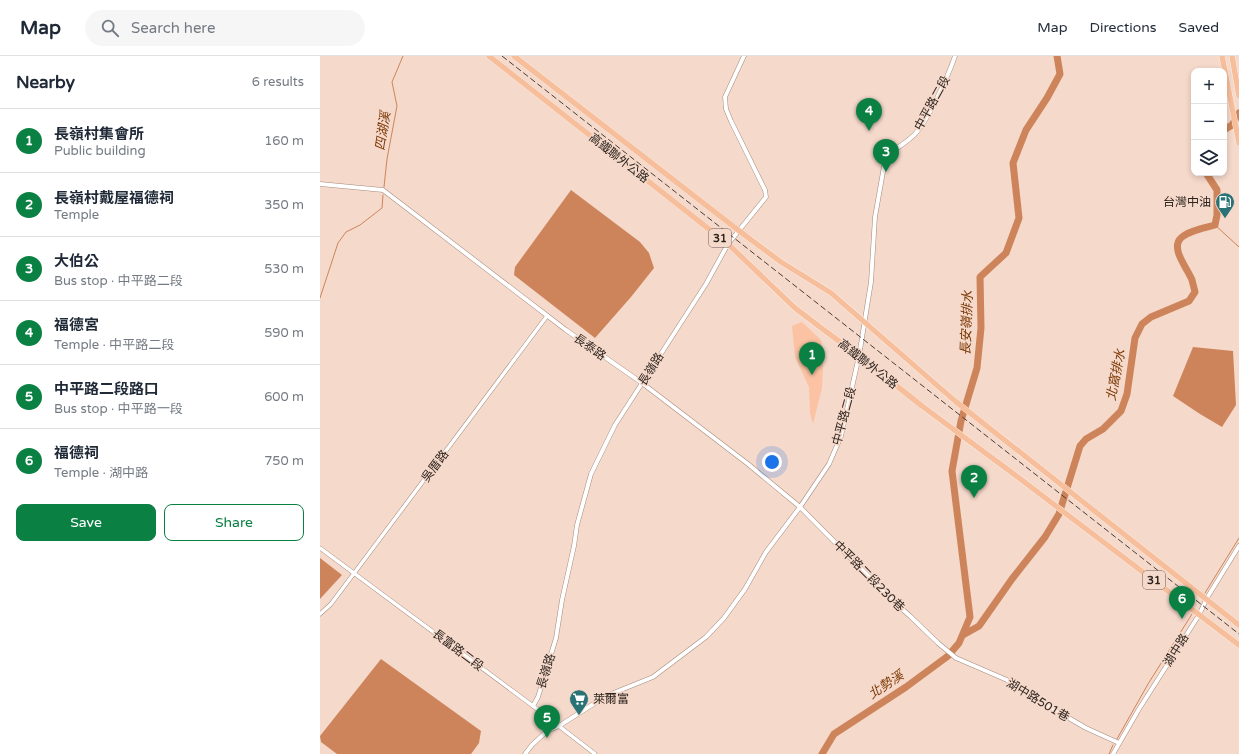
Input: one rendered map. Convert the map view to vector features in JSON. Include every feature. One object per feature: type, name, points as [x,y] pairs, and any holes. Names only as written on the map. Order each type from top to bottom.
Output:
[{"type":"main road","name":"高鐵聯外公路","points":[[489,56],[728,244],[795,308],[947,425],[1050,501],[1239,645]]},
{"type":"main road","name":"高鐵聯外公路","points":[[514,56],[738,230],[781,262],[831,293],[956,401],[1239,625]]},
{"type":"main road","points":[[1222,56],[1239,143]]},
{"type":"main road","points":[[1232,56],[1239,96]]},
{"type":"street","name":"長嶺路","points":[[533,706],[538,697],[556,638],[577,525],[591,474],[615,425],[706,284],[728,244],[738,230],[764,201],[766,194],[751,159],[731,121],[725,102],[725,97],[744,56]]},
{"type":"street","name":"中平路二段","points":[[526,754],[532,745],[547,731],[559,726],[606,696],[653,677],[706,637],[724,618],[745,589],[766,552],[800,507],[829,464],[841,436],[859,356],[871,282],[875,217],[886,156],[913,137],[919,130],[952,67],[955,56]]},
{"type":"street","name":"長泰路","points":[[320,184],[383,190],[548,316],[642,383],[748,464],[800,507]]},
{"type":"street","name":"吳厝路","points":[[320,614],[331,604],[548,316]]},
{"type":"street","name":"中平路二段230巷","points":[[800,507],[895,603],[956,658]]},
{"type":"street","name":"湖中路","points":[[1113,754],[1199,615],[1206,600],[1239,546]]},
{"type":"street","name":"長富路二段","points":[[320,548],[533,706],[595,754]]},
{"type":"street","name":"湖中路501巷","points":[[956,658],[1007,680],[1079,724],[1119,743]]},
{"type":"shaded area","points":[[571,190],[640,242],[649,253],[654,268],[595,338],[514,275],[515,267]]},
{"type":"shaded area","points":[[802,322],[821,340],[823,365],[822,388],[813,424],[810,413],[809,387],[795,357],[792,326]]},
{"type":"shaded area","points":[[1193,347],[1233,351],[1236,405],[1222,427],[1173,396]]},
{"type":"shaded area","points":[[320,558],[342,575],[320,599]]},
{"type":"shaded area","points":[[381,659],[481,731],[479,743],[471,754],[337,754],[321,742],[320,736]]},
{"type":"waterway","name":"四湖溪","points":[[384,187],[387,159],[397,106],[392,82],[403,56]]},
{"type":"waterway","name":"長安嶺排水","points":[[822,754],[834,734],[906,687],[948,656],[959,643],[970,617],[952,471],[961,421],[977,368],[981,328],[980,277],[1006,253],[1019,218],[1013,163],[1026,130],[1047,98],[1060,74],[1057,56]]},
{"type":"waterway","name":"北窩排水","points":[[1227,128],[1232,125],[1239,113]]},
{"type":"waterway","name":"北窩排水","points":[[963,635],[979,626],[1012,579],[1045,537],[1059,514],[1080,446],[1086,439],[1103,429],[1121,411],[1127,394],[1135,338],[1142,324],[1151,317],[1189,301],[1195,292],[1192,280],[1181,260],[1178,243],[1180,239],[1187,234],[1215,225],[1217,215],[1217,190],[1208,176]]},
{"type":"waterway","name":"四湖溪","points":[[320,298],[338,243],[346,232],[360,225],[382,208],[383,195]]},
{"type":"waterway","points":[[1215,225],[1239,247]]},
{"type":"waterway","points":[[1205,593],[1239,538]]},
{"type":"waterway","points":[[1117,739],[1148,684],[1192,614]]},
{"type":"waterway","points":[[1109,754],[1113,745]]},
{"type":"railway","points":[[502,56],[1239,634]]},
{"type":"place","name":"福德宮","points":[[869,131]]},
{"type":"place","name":"大伯公","points":[[886,172]]},
{"type":"place","name":"台灣中油","points":[[1225,219]]},
{"type":"place","name":"長嶺村集會所","points":[[812,375]]},
{"type":"place","name":"長嶺村戴屋福德祠","points":[[974,498]]},
{"type":"place","name":"福德祠","points":[[1182,619]]},
{"type":"place","name":"萊爾富","points":[[579,716]]},
{"type":"place","name":"中平路二段路口","points":[[547,738]]},
{"type":"water label","name":"北勢溪","points":[[886,685]]}]
